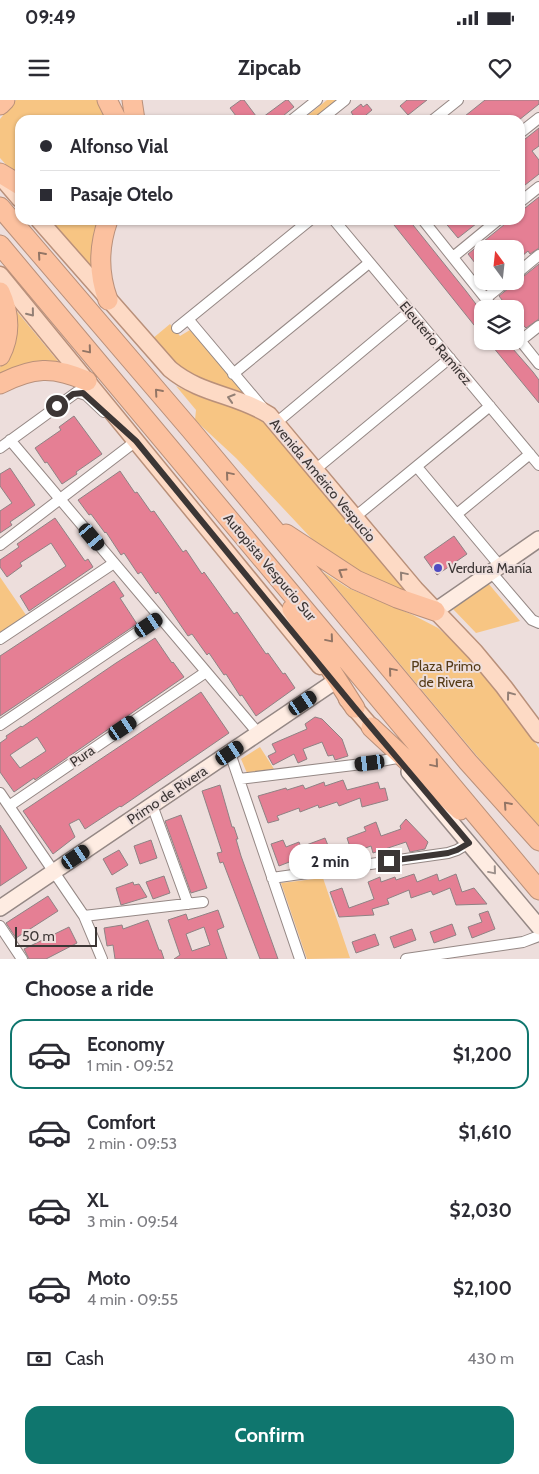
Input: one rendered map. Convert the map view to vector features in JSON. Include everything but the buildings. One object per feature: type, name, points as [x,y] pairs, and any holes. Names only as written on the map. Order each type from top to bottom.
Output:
[{"type":"highway","points":[[0,105],[5,100]]},
{"type":"highway","points":[[108,100],[115,115]]},
{"type":"highway","points":[[132,100],[134,115]]},
{"type":"highway","points":[[0,174],[15,182]]},
{"type":"highway","name":"Autopista Vespucio Sur","points":[[0,207],[15,225]]},
{"type":"highway","name":"Autopista Vespucio Sur","points":[[15,225],[468,762],[539,841]]},
{"type":"highway","points":[[106,225],[101,242],[100,256],[103,284],[108,300]]},
{"type":"highway","name":"Autopista Vespucio Sur","points":[[0,245],[539,890]]},
{"type":"highway","points":[[0,292],[6,307],[8,327],[6,341],[0,356]]},
{"type":"highway","points":[[0,384],[29,372],[47,370],[67,373],[87,381]]},
{"type":"highway","points":[[260,513],[289,536],[344,573],[378,590],[435,611]]},
{"type":"highway","points":[[254,548],[355,708]]},
{"type":"highway","points":[[371,727],[523,870]]},
{"type":"main road","points":[[0,174],[15,193]]},
{"type":"main road","name":"Avenida Américo Vespucio","points":[[42,225],[160,360],[181,379],[203,390],[238,400],[272,419],[435,611],[476,652],[539,734]]},
{"type":"main road","points":[[0,275],[371,727]]},
{"type":"street","points":[[298,115],[317,100]]},
{"type":"street","points":[[326,115],[344,100]]},
{"type":"street","points":[[439,115],[453,101]]},
{"type":"street","points":[[525,129],[539,118]]},
{"type":"street","points":[[525,198],[539,187]]},
{"type":"street","points":[[177,328],[304,225]]},
{"type":"street","name":"Eleuterio Ramírez","points":[[338,225],[539,465]]},
{"type":"street","points":[[427,225],[486,298],[496,290]]},
{"type":"street","points":[[453,256],[492,225]]},
{"type":"street","points":[[524,268],[539,255]]},
{"type":"street","points":[[233,374],[370,263]]},
{"type":"street","points":[[188,319],[272,419],[410,311]]},
{"type":"street","points":[[524,335],[539,326]]},
{"type":"street","points":[[524,345],[539,364]]},
{"type":"street","points":[[316,469],[450,358]]},
{"type":"street","points":[[0,448],[73,394],[80,392],[86,395],[136,441],[0,545]]},
{"type":"street","points":[[355,517],[490,406]]},
{"type":"street","points":[[10,440],[258,733]]},
{"type":"street","points":[[457,514],[530,454]]},
{"type":"street","points":[[417,467],[457,514],[532,620],[539,623]]},
{"type":"street","points":[[435,611],[539,539]]},
{"type":"street","points":[[0,639],[114,562]]},
{"type":"street","points":[[0,725],[160,617]]},
{"type":"street","name":"Pura","points":[[9,806],[206,672]]},
{"type":"street","name":"Primo de Rivera","points":[[0,908],[334,682]]},
{"type":"street","points":[[371,727],[539,927]]},
{"type":"street","points":[[230,753],[300,959]]},
{"type":"street","points":[[239,779],[397,758]]},
{"type":"street","points":[[0,793],[84,916],[102,959]]},
{"type":"street","points":[[152,805],[188,904]]},
{"type":"street","points":[[272,878],[448,853],[469,843]]},
{"type":"street","points":[[84,916],[203,902]]},
{"type":"street","points":[[0,926],[22,959]]},
{"type":"street","points":[[406,959],[524,942],[539,936]]},
{"type":"green space","points":[[16,100],[97,100],[105,115],[15,115],[15,173],[0,158],[0,119]]},
{"type":"green space","points":[[327,100],[338,100],[318,115],[308,115]]},
{"type":"green space","points":[[53,225],[102,225],[93,272]]},
{"type":"green space","points":[[14,308],[62,366],[0,379],[0,367],[5,362]]},
{"type":"green space","points":[[170,324],[180,336],[190,330],[248,395],[193,377],[167,358],[152,339]]},
{"type":"green space","points":[[176,386],[200,397],[251,413],[268,426],[422,606],[386,589],[331,556],[312,539],[236,458],[195,420],[196,410]]},
{"type":"green space","name":"Plaza Primo de Rivera","points":[[323,572],[348,588],[413,615],[438,628],[467,653],[523,724],[539,748],[539,830]]},
{"type":"green space","points":[[0,577],[26,615],[0,633]]},
{"type":"green space","points":[[488,583],[520,621],[476,633],[453,609]]},
{"type":"green space","points":[[260,747],[274,769],[247,773],[241,759]]},
{"type":"green space","points":[[323,878],[350,958],[307,959],[281,883]]},
{"type":"place","name":"Verdura Manía","points":[[438,568]]},
{"type":"route","points":[[57,406],[73,394],[77,392],[83,393],[136,441],[380,739],[469,843],[448,853],[389,861]]}]
